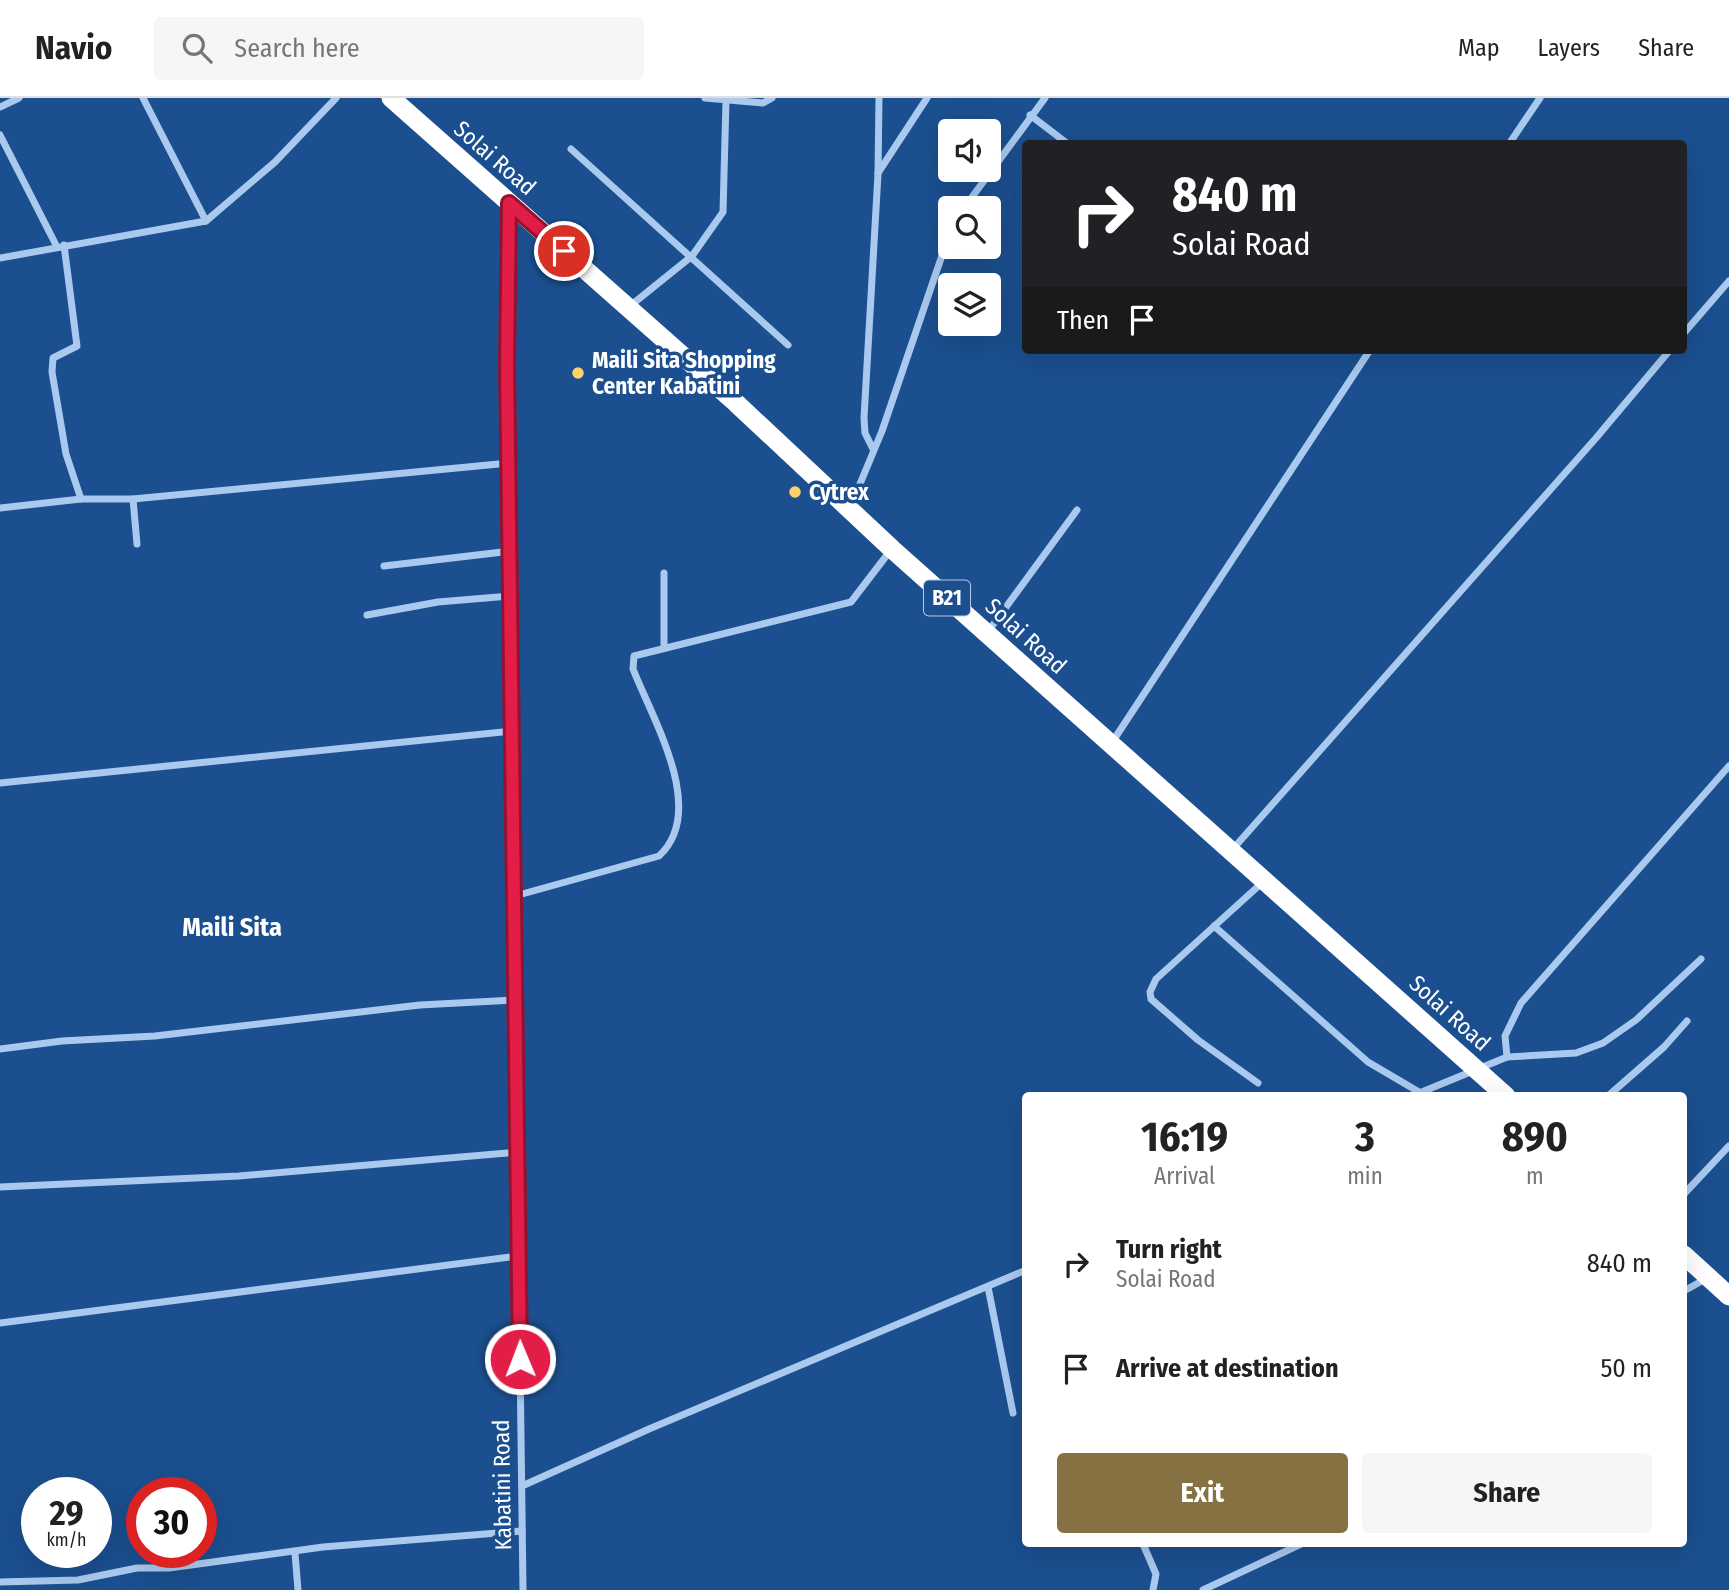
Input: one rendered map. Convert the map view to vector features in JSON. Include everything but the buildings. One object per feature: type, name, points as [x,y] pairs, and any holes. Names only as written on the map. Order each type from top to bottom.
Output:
[{"type":"highway","name":"Solai Road","points":[[391,98],[628,307],[891,549],[1502,1092]]},
{"type":"highway","points":[[1687,1258],[1729,1296]]},
{"type":"street","points":[[0,107],[19,98]]},
{"type":"street","points":[[143,98],[206,221]]},
{"type":"street","points":[[0,258],[206,221],[275,162],[335,98]]},
{"type":"street","points":[[705,98],[726,102],[763,103],[772,98]]},
{"type":"street","points":[[873,449],[865,433],[864,418],[878,174],[878,98]]},
{"type":"street","points":[[878,174],[927,98]]},
{"type":"street","points":[[973,196],[1045,98]]},
{"type":"street","points":[[1512,140],[1540,98]]},
{"type":"street","points":[[628,307],[692,256],[723,212],[726,102]]},
{"type":"street","points":[[1030,115],[1063,140]]},
{"type":"street","points":[[0,135],[60,246],[77,346],[53,358],[52,372],[66,454],[81,499]]},
{"type":"street","points":[[571,149],[788,345]]},
{"type":"street","name":"Kabatini Road","points":[[509,203],[509,463],[523,1590]]},
{"type":"street","points":[[849,509],[940,259]]},
{"type":"street","points":[[1687,330],[1729,281]]},
{"type":"street","points":[[1111,744],[1367,354]]},
{"type":"street","points":[[1231,851],[1597,438],[1667,354]]},
{"type":"street","points":[[0,508],[81,499],[133,499],[509,463]]},
{"type":"street","points":[[133,499],[137,544]]},
{"type":"street","points":[[986,634],[1077,510]]},
{"type":"street","points":[[514,896],[659,856],[671,844],[678,825],[680,795],[632,661],[640,652],[749,629],[851,602],[891,549]]},
{"type":"street","points":[[384,566],[510,551]]},
{"type":"street","points":[[664,573],[664,647]]},
{"type":"street","points":[[367,615],[438,602],[511,596]]},
{"type":"street","points":[[0,783],[513,731]]},
{"type":"street","points":[[1507,1057],[1505,1036],[1521,1003],[1729,766]]},
{"type":"street","points":[[1258,1083],[1198,1040],[1152,999],[1150,992],[1156,979],[1265,880]]},
{"type":"street","points":[[1214,926],[1368,1062],[1412,1092]]},
{"type":"street","points":[[1420,1092],[1507,1057],[1576,1053],[1603,1044],[1636,1020],[1701,959]]},
{"type":"street","points":[[0,1049],[62,1041],[155,1036],[420,1005],[516,999]]},
{"type":"street","points":[[1613,1092],[1664,1047],[1687,1021]]},
{"type":"street","points":[[1687,1191],[1729,1146]]},
{"type":"street","points":[[0,1187],[239,1175],[518,1152]]},
{"type":"street","points":[[0,1323],[518,1256]]},
{"type":"street","points":[[522,1486],[872,1333],[1022,1275]]},
{"type":"street","points":[[1687,1289],[1708,1278]]},
{"type":"street","points":[[988,1287],[1013,1413]]},
{"type":"street","points":[[0,1582],[78,1580],[137,1568],[169,1568],[207,1561],[295,1553],[323,1547],[522,1531]]},
{"type":"street","points":[[1144,1547],[1156,1574],[1153,1590]]},
{"type":"street","points":[[1203,1590],[1295,1547]]},
{"type":"street","points":[[295,1553],[298,1590]]},
{"type":"place","name":"Maili Sita Shopping Center Kabatini","points":[[578,373]]},
{"type":"place","name":"Cytrex","points":[[795,492]]},
{"type":"district","name":"Maili Sita","points":[[232,927]]},
{"type":"route","points":[[520,1359],[507,366],[509,203],[564,251]]}]
